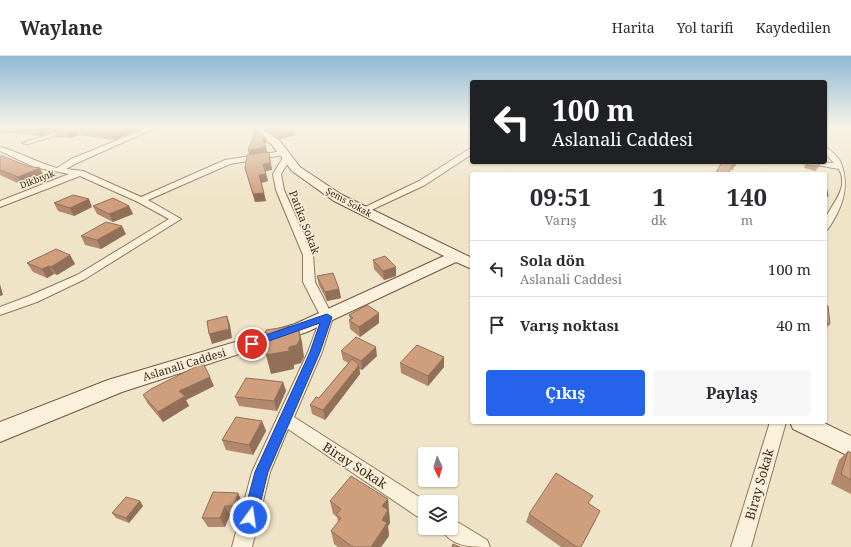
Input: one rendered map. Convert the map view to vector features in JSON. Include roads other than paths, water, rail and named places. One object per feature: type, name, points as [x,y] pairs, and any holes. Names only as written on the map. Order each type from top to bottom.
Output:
[{"type":"street","points":[[0,311],[33,299],[81,277],[176,219],[141,200],[80,173],[58,171],[37,165],[6,151]]},
{"type":"street","points":[[58,171],[99,151]]},
{"type":"street","name":"Şems Sokak","points":[[282,151],[296,169],[322,187],[362,210],[464,260]]},
{"type":"street","points":[[827,151],[843,168],[848,182],[841,204],[827,224]]},
{"type":"street","points":[[362,210],[422,183],[470,152]]},
{"type":"street","points":[[141,200],[228,162],[285,155]]},
{"type":"street","name":"Patika Sokak","points":[[285,155],[277,174],[280,190],[308,255],[309,282],[327,317]]},
{"type":"street","points":[[827,159],[843,168]]},
{"type":"street","points":[[822,164],[843,168]]},
{"type":"street","name":"Dikbıyık","points":[[0,204],[80,173]]},
{"type":"street","name":"Aslanali Caddesi","points":[[0,432],[115,386],[194,360],[266,339],[327,317],[464,260]]},
{"type":"street","points":[[242,547],[261,472],[315,352],[327,317]]},
{"type":"street","name":"Biray Sokak","points":[[285,419],[418,506]]},
{"type":"street","name":"Biray Sokak","points":[[741,547],[777,424]]},
{"type":"street","points":[[805,424],[851,448]]},
{"type":"street","points":[[458,533],[480,547]]}]
